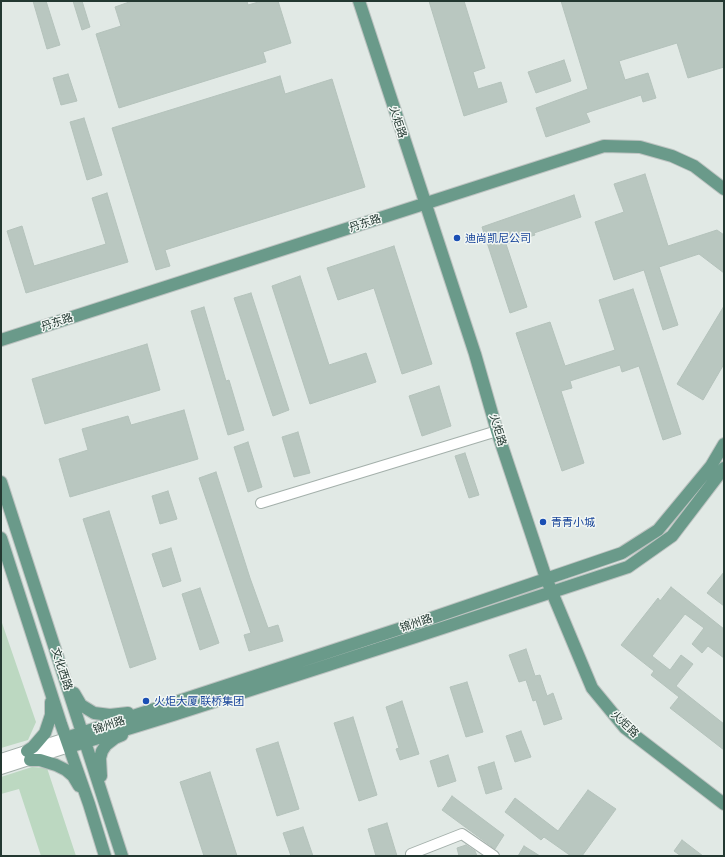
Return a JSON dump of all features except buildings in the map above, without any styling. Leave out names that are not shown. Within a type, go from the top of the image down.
[{"type":"main road","name":"火炬路","points":[[359,1],[475,354],[497,431],[551,593],[592,688],[625,728],[724,804]]},
{"type":"main road","name":"丹东路","points":[[1,340],[604,146],[640,147],[672,156],[694,166],[724,189]]},
{"type":"main road","name":"锦州路","points":[[149,717],[546,578],[622,553],[658,530],[711,466],[724,444]]},
{"type":"main road","name":"锦州路","points":[[67,742],[551,593],[628,567],[672,536],[724,468]]},
{"type":"main road","name":"文化西路","points":[[1,482],[122,856]]},
{"type":"main road","name":"文化西路","points":[[1,538],[105,856]]},
{"type":"main road","points":[[64,674],[81,706],[94,713],[149,717]]},
{"type":"main road","points":[[47,679],[51,705],[49,722],[45,733],[28,755],[66,770],[73,776],[89,804]]},
{"type":"main road","points":[[107,806],[100,770],[102,751],[106,745],[115,738],[149,717]]},
{"type":"street","points":[[261,503],[497,431]]},
{"type":"street","points":[[1,769],[28,755],[67,742]]},
{"type":"street","points":[[1,759],[28,755]]},
{"type":"street","points":[[412,856],[411,854],[462,834],[494,856]]},
{"type":"green space","points":[[1,620],[36,722],[28,740],[1,748]]},
{"type":"green space","points":[[32,767],[47,768],[76,856],[41,856],[19,789],[1,794],[1,777]]},
{"type":"place","name":"迪尚凯尼公司","points":[[457,238]]},
{"type":"place","name":"青青小城","points":[[543,522]]},
{"type":"place","name":"火炬大厦 联桥集团","points":[[146,701]]}]
